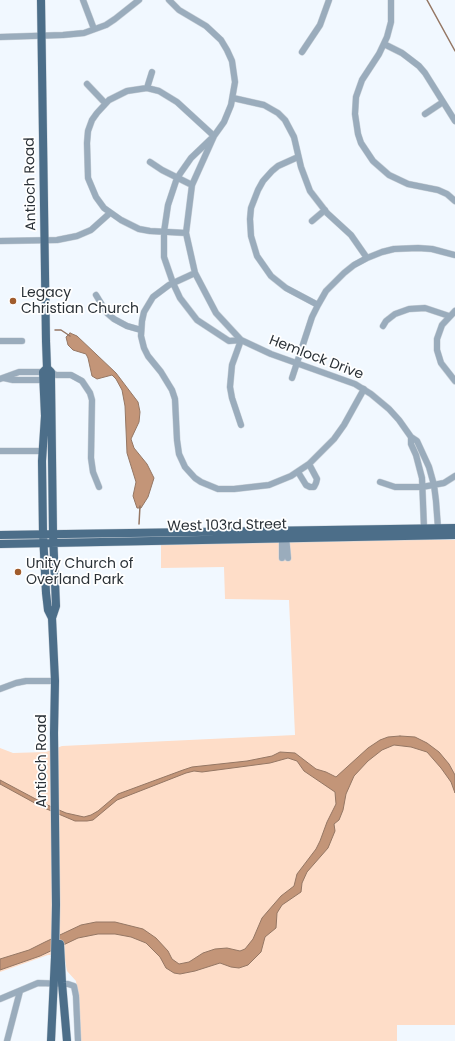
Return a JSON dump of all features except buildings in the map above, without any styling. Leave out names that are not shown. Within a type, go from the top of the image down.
[{"type":"main road","name":"Antioch Road","points":[[40,0],[42,36],[48,375],[56,606],[52,618],[55,681],[54,740],[58,983],[51,1041]]},
{"type":"main road","name":"Antioch Road","points":[[48,375],[44,416],[43,543],[46,600],[48,610],[52,618]]},
{"type":"main road","name":"West 103rd Street","points":[[0,544],[115,542],[424,528],[455,528]]},
{"type":"main road","name":"West 103rd Street","points":[[0,535],[53,533],[455,535]]},
{"type":"main road","name":"Antioch Road","points":[[58,983],[67,1041]]},
{"type":"street","points":[[84,0],[94,29]]},
{"type":"street","points":[[0,37],[75,34],[94,29],[115,20],[139,0]]},
{"type":"street","name":"Hemlock Drive","points":[[169,0],[179,10],[206,26],[224,45],[234,69],[235,82],[233,98],[224,122],[214,136],[191,158],[177,178],[168,206],[164,232],[164,257],[180,298],[197,320],[229,341],[241,340]]},
{"type":"street","points":[[302,52],[320,25],[329,0]]},
{"type":"street","points":[[391,0],[391,22],[389,32],[384,44],[364,77],[356,97],[354,114],[362,143],[374,161],[389,174],[408,184],[444,192],[455,201]]},
{"type":"street","points":[[384,44],[402,53],[425,73],[455,121]]},
{"type":"street","points":[[147,88],[152,72]]},
{"type":"street","points":[[86,84],[104,104]]},
{"type":"street","points":[[186,233],[150,231],[139,228],[121,220],[104,208],[91,188],[87,170],[88,131],[92,120],[104,104],[123,92],[147,88],[159,91],[177,102],[214,136]]},
{"type":"street","points":[[233,98],[264,105],[278,113],[285,120],[291,131],[305,179],[316,200],[351,235],[367,258]]},
{"type":"street","points":[[425,114],[443,102]]},
{"type":"street","name":"Hemlock Drive","points":[[214,136],[192,185],[186,233],[195,273],[216,313],[241,340],[271,354],[345,380],[364,389],[389,408],[411,437],[417,441],[429,467],[434,485],[438,528]]},
{"type":"street","points":[[298,157],[278,166],[263,181],[251,208],[251,236],[257,256],[271,276],[286,288],[318,305]]},
{"type":"street","points":[[150,162],[162,170],[192,185]]},
{"type":"street","points":[[312,221],[325,210]]},
{"type":"street","points":[[0,241],[67,239],[85,233],[100,223],[110,213]]},
{"type":"street","points":[[292,378],[312,317],[318,305],[326,291],[336,280],[354,265],[382,252],[406,248],[432,249],[455,255]]},
{"type":"street","points":[[195,273],[162,289],[151,300],[144,312],[141,330],[141,336],[146,352],[167,380],[175,399],[177,445],[182,462],[195,478],[218,489],[234,490],[269,484],[298,472],[309,464],[334,439],[348,418],[364,389]]},
{"type":"street","points":[[96,295],[107,313],[114,319],[127,326],[141,330]]},
{"type":"street","points":[[384,326],[386,321],[395,314],[409,309],[425,308],[449,316]]},
{"type":"street","points":[[455,311],[442,325],[439,332],[437,350],[441,363],[455,381]]},
{"type":"street","points":[[241,340],[232,365],[230,383],[232,398],[241,424]]},
{"type":"street","points":[[0,341],[22,341]]},
{"type":"street","points":[[2,378],[20,372],[48,375],[71,375],[82,381],[90,393],[92,400],[92,465],[99,487]]},
{"type":"street","name":"Hemlock Drive","points":[[411,437],[411,444],[420,466],[424,528]]},
{"type":"street","points":[[0,451],[43,450]]},
{"type":"street","points":[[298,472],[306,485],[314,487],[317,479],[309,464]]},
{"type":"street","points":[[380,482],[395,487],[422,487],[444,483],[455,476]]},
{"type":"street","points":[[424,528],[431,535],[438,528]]},
{"type":"street","points":[[284,535],[285,558]]},
{"type":"street","points":[[0,688],[26,681],[55,681]]},
{"type":"street","points":[[0,998],[38,983],[58,983],[74,986],[76,996],[78,1041]]},
{"type":"street","points":[[7,1041],[20,990]]},
{"type":"shaded area","points":[[70,333],[77,336],[116,373],[138,402],[140,412],[139,422],[131,439],[134,448],[147,464],[154,478],[148,497],[141,508],[137,508],[133,496],[136,482],[127,453],[125,406],[122,390],[112,375],[97,379],[92,376],[86,354],[73,350],[68,345],[66,337]]},
{"type":"shaded area","points":[[455,540],[455,1025],[397,1025],[397,1041],[80,1041],[79,1006],[76,981],[67,971],[64,955],[48,955],[0,972],[0,748],[13,753],[46,752],[62,746],[295,735],[289,600],[225,599],[224,567],[161,568],[161,543]]},
{"type":"shaded area","points":[[388,737],[415,737],[427,743],[439,752],[449,764],[455,775],[455,793],[451,782],[427,752],[411,747],[394,745],[382,750],[368,761],[354,776],[346,794],[343,810],[339,820],[334,824],[335,831],[328,848],[307,872],[302,883],[301,892],[282,905],[277,913],[276,928],[265,937],[261,952],[248,965],[239,968],[220,963],[195,971],[180,974],[174,973],[166,968],[160,957],[146,943],[131,937],[115,934],[98,934],[78,938],[40,956],[0,970],[0,959],[29,950],[81,925],[96,922],[115,922],[143,929],[156,938],[168,951],[172,959],[179,964],[189,962],[203,953],[215,949],[227,948],[240,951],[245,949],[253,939],[262,918],[281,896],[294,886],[297,874],[316,849],[336,804],[335,792],[304,771],[297,761],[288,758],[270,763],[186,773],[117,800],[93,820],[87,821],[75,821],[42,807],[0,784],[0,780],[45,804],[66,813],[84,817],[98,811],[118,794],[192,767],[247,761],[272,756],[280,752],[295,753],[316,769],[336,777],[368,748],[380,740]]},
{"type":"waterway","points":[[427,0],[455,51]]},
{"type":"waterway","points":[[55,330],[61,330],[70,336]]},
{"type":"waterway","points":[[139,524],[140,506]]},
{"type":"place","name":"Legacy Christian Church","points":[[13,301]]},
{"type":"place","name":"Unity Church of Overland Park","points":[[18,572]]}]
